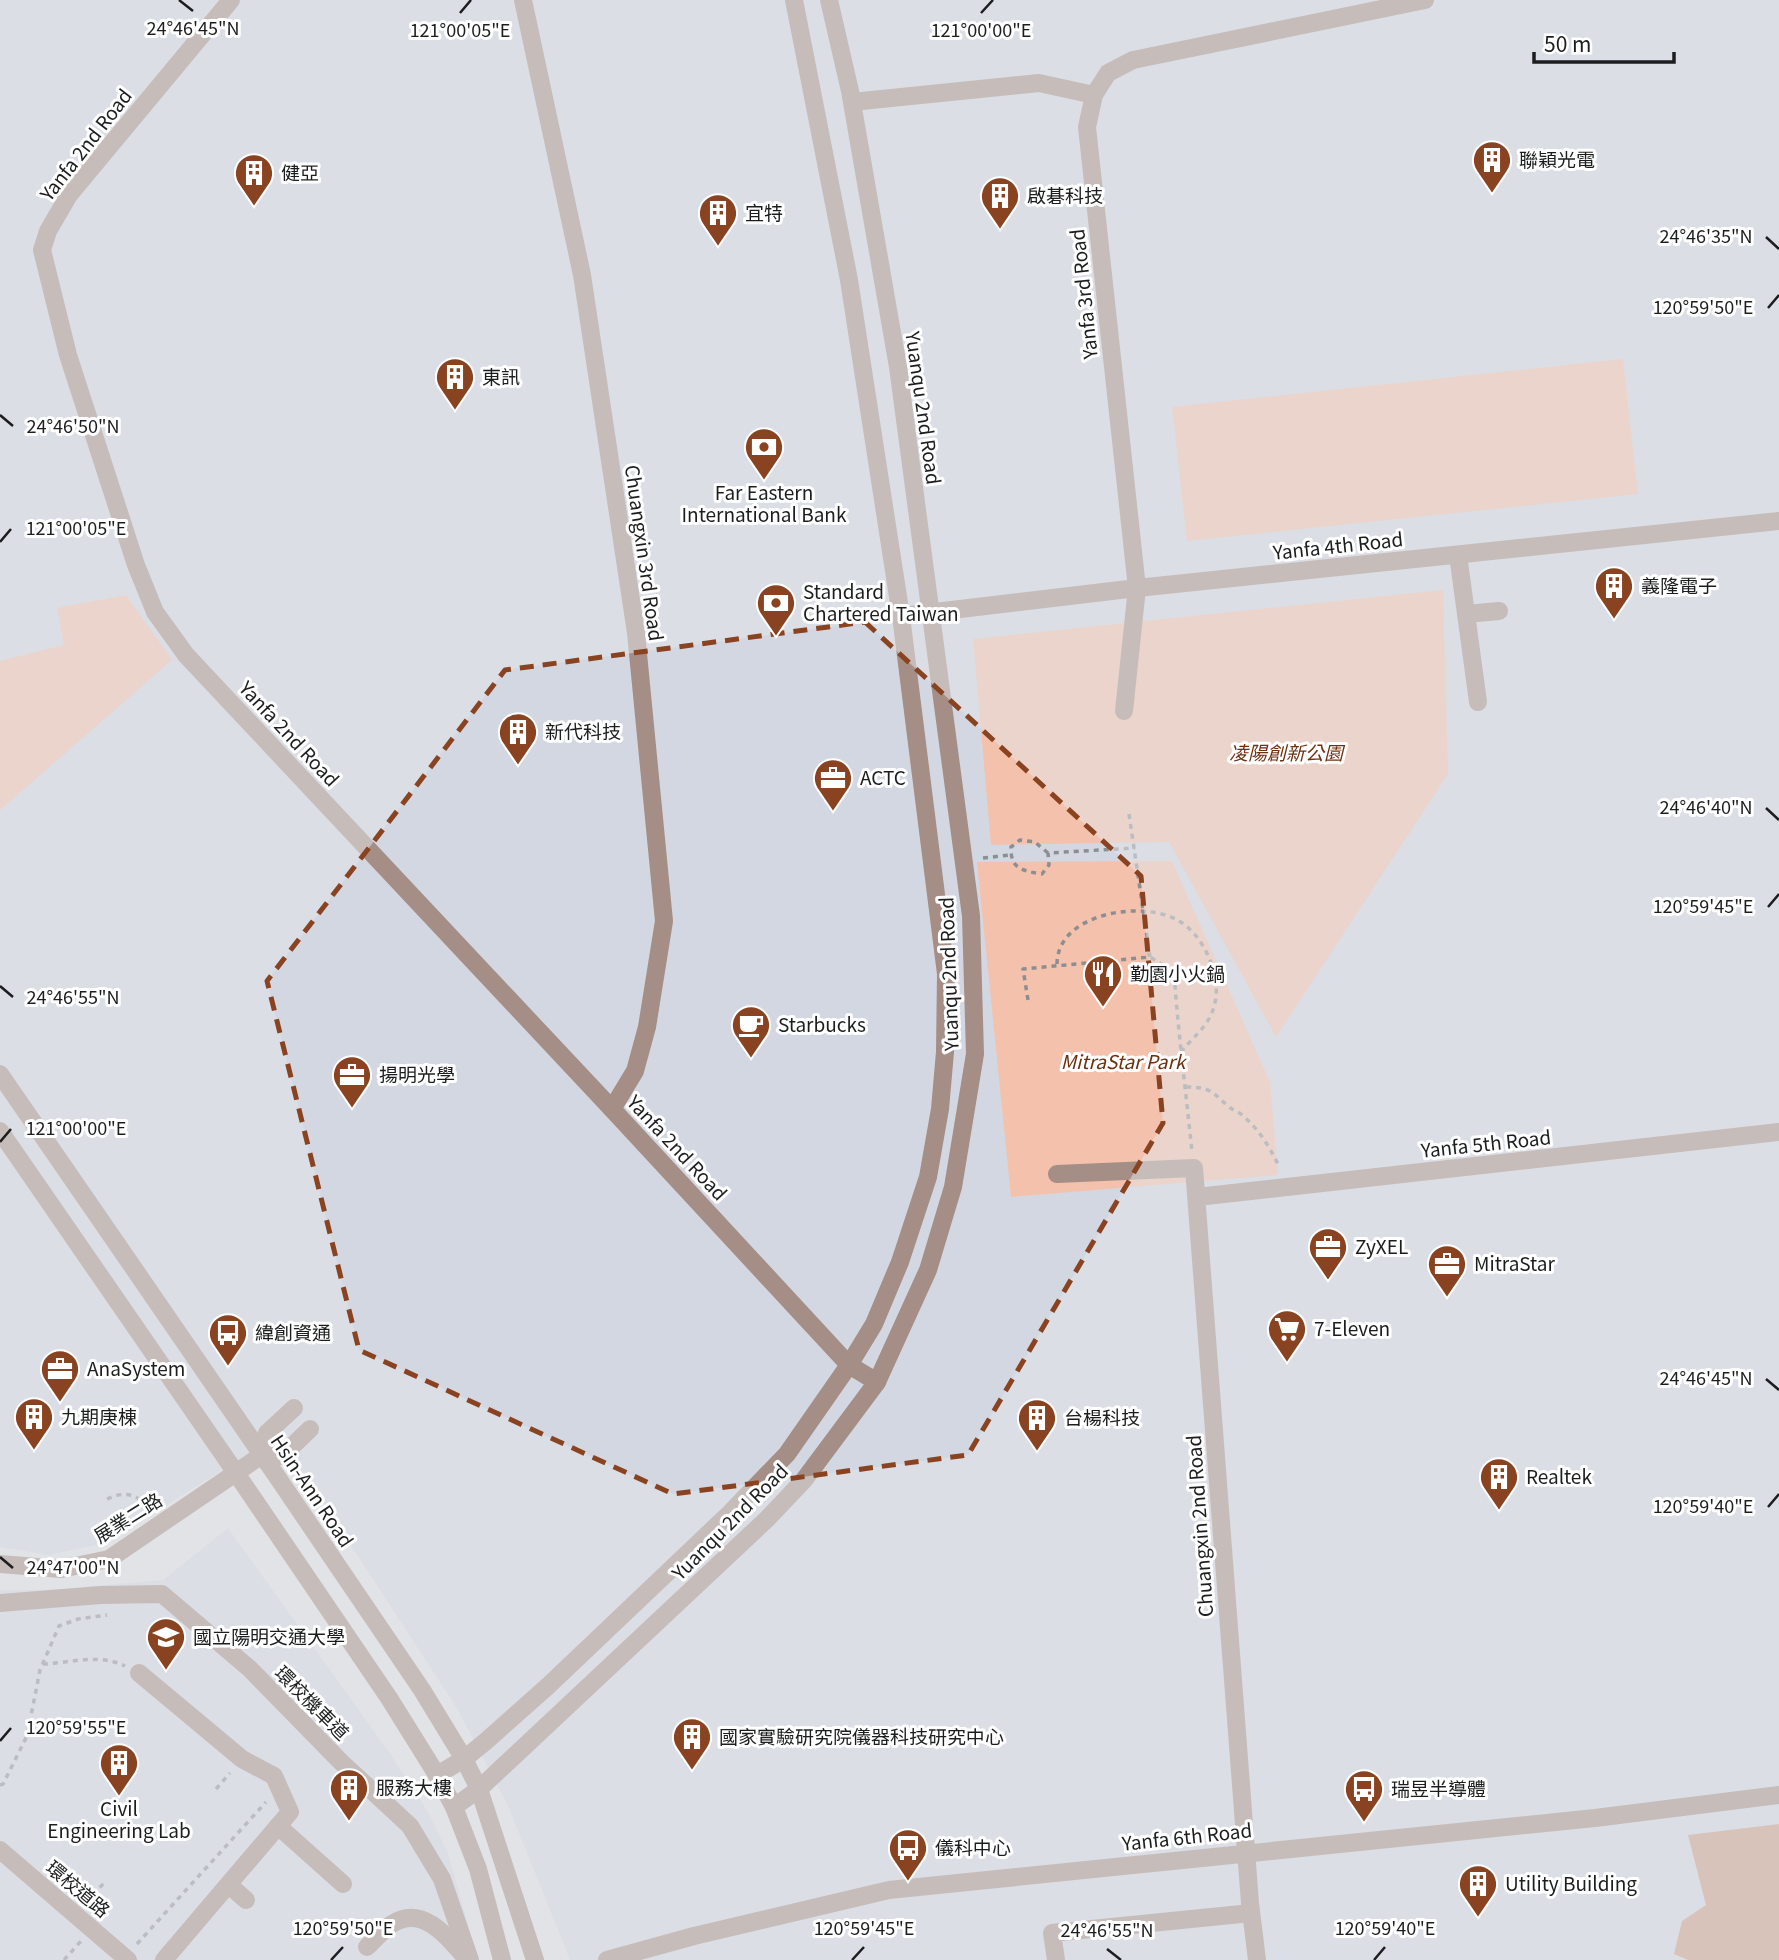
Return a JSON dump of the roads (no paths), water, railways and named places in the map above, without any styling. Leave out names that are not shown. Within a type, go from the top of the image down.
[{"type":"street","name":"Yanfa 2nd Road","points":[[231,0],[69,195],[48,231],[42,250],[68,355],[136,565],[155,612],[186,655],[849,1365],[877,1382]]},
{"type":"street","name":"Chuangxin 3rd Road","points":[[523,0],[582,275],[636,634],[664,921],[647,1027],[635,1072],[612,1109]]},
{"type":"street","name":"Yuanqu 2nd Road","points":[[437,1774],[464,1759],[548,1686],[730,1513],[786,1454],[849,1365],[874,1324],[901,1262],[928,1177],[940,1109],[945,1052],[946,974],[901,616],[849,280],[794,0]]},
{"type":"street","name":"Yuanqu 2nd Road","points":[[454,1807],[479,1789],[767,1519],[804,1480],[877,1382],[928,1270],[953,1187],[975,1054],[971,916],[898,367],[852,102],[830,0]]},
{"type":"street","name":"Yanfa 3rd Road","points":[[1124,712],[1138,588],[1087,127],[1094,95],[1108,73],[1133,60],[1425,0]]},
{"type":"street","points":[[852,102],[1039,83],[1094,95]]},
{"type":"street","name":"Yanfa 4th Road","points":[[901,616],[1138,588],[1779,521]]},
{"type":"street","points":[[1458,555],[1478,702]]},
{"type":"street","points":[[1466,614],[1499,611]]},
{"type":"street","name":"Hsin-Ann Road","points":[[0,1074],[422,1690],[464,1759],[479,1789],[536,1960]]},
{"type":"street","points":[[0,1131],[389,1698],[437,1774],[454,1807],[478,1869],[502,1960]]},
{"type":"street","name":"Yanfa 5th Road","points":[[1197,1197],[1779,1132]]},
{"type":"street","name":"Chuangxin 2nd Road","points":[[1056,1174],[1194,1168],[1246,1852],[1257,1960]]},
{"type":"street","points":[[294,1408],[267,1433],[262,1455],[282,1456],[310,1429]]},
{"type":"street","name":"展業二路","points":[[0,1564],[61,1569],[109,1559],[262,1455]]},
{"type":"street","name":"環校機車道","points":[[0,1603],[101,1595],[162,1594],[250,1669],[341,1762],[410,1826],[442,1879],[469,1960]]},
{"type":"street","points":[[139,1673],[242,1759],[274,1776],[290,1812],[164,1960]]},
{"type":"street","name":"Yanfa 6th Road","points":[[607,1960],[889,1890],[1595,1818],[1779,1796]]},
{"type":"street","points":[[278,1826],[343,1884]]},
{"type":"street","name":"環校道路","points":[[0,1850],[129,1956]]},
{"type":"street","points":[[229,1885],[246,1900]]},
{"type":"street","points":[[1056,1960],[1052,1933],[1251,1913]]},
{"type":"street","points":[[368,1947],[391,1925],[400,1920],[411,1919],[430,1922],[443,1931],[469,1960]]},
{"type":"place","name":"聯穎光電","points":[[1492,194]]},
{"type":"place","name":"健亞","points":[[254,207]]},
{"type":"place","name":"啟碁科技","points":[[1000,230]]},
{"type":"place","name":"宜特","points":[[718,247]]},
{"type":"place","name":"東訊","points":[[455,411]]},
{"type":"place","name":"Far Eastern International Bank","points":[[764,481]]},
{"type":"place","name":"義隆電子","points":[[1614,620]]},
{"type":"place","name":"Standard Chartered Taiwan","points":[[776,637]]},
{"type":"place","name":"新代科技","points":[[518,766]]},
{"type":"place","name":"ACTC","points":[[833,812]]},
{"type":"place","name":"勤園小火鍋","points":[[1103,1008]]},
{"type":"place","name":"Starbucks","points":[[751,1059]]},
{"type":"place","name":"揚明光學","points":[[352,1109]]},
{"type":"place","name":"ZyXEL","points":[[1328,1281]]},
{"type":"place","name":"MitraStar","points":[[1447,1298]]},
{"type":"place","name":"7-Eleven","points":[[1287,1363]]},
{"type":"place","name":"緯創資通","points":[[228,1367]]},
{"type":"place","name":"AnaSystem","points":[[60,1403]]},
{"type":"place","name":"九期庚棟","points":[[34,1451]]},
{"type":"place","name":"台楊科技","points":[[1037,1452]]},
{"type":"place","name":"Realtek","points":[[1499,1511]]},
{"type":"place","name":"國立陽明交通大學","points":[[166,1671]]},
{"type":"place","name":"國家實驗研究院儀器科技研究中心","points":[[692,1771]]},
{"type":"place","name":"Civil Engineering Lab","points":[[119,1797]]},
{"type":"place","name":"服務大樓","points":[[349,1822]]},
{"type":"place","name":"瑞昱半導體","points":[[1364,1823]]},
{"type":"place","name":"儀科中心","points":[[908,1882]]},
{"type":"place","name":"Utility Building","points":[[1478,1918]]},
{"type":"park label","name":"凌陽創新公園","points":[[1286,753]]},
{"type":"park label","name":"MitraStar Park","points":[[1123,1062]]}]
